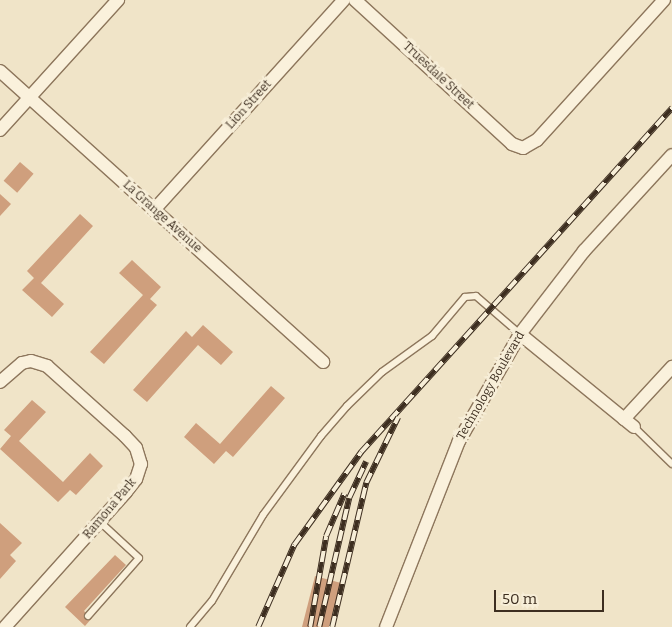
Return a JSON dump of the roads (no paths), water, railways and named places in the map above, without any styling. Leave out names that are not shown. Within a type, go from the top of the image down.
[{"type":"street","points":[[0,130],[118,0]]},
{"type":"street","name":"Lion Street","points":[[154,210],[344,0]]},
{"type":"street","name":"Truesdale Street","points":[[355,0],[512,144],[523,148],[536,140],[664,0]]},
{"type":"street","name":"La Grange Avenue","points":[[0,71],[323,362]]},
{"type":"street","name":"Technology Boulevard","points":[[386,627],[459,440],[520,334],[584,251],[672,155]]},
{"type":"street","points":[[520,334],[629,423],[672,367]]},
{"type":"street","name":"Ramona Park","points":[[0,382],[22,363],[31,361],[47,366],[136,448],[140,456],[140,472],[100,522],[5,627]]},
{"type":"lane","points":[[190,627],[212,601],[263,515],[321,436],[347,406],[382,372],[432,336],[465,297],[476,296],[520,334]]},
{"type":"lane","points":[[629,423],[672,464]]},
{"type":"lane","points":[[88,616],[139,558],[100,522]]},
{"type":"railway","points":[[258,627],[294,545],[361,452],[672,108]]},
{"type":"railway","points":[[332,627],[366,483],[398,417]]},
{"type":"railway","points":[[319,627],[349,498],[366,462]]},
{"type":"railway","points":[[310,627],[326,536],[344,494]]}]
